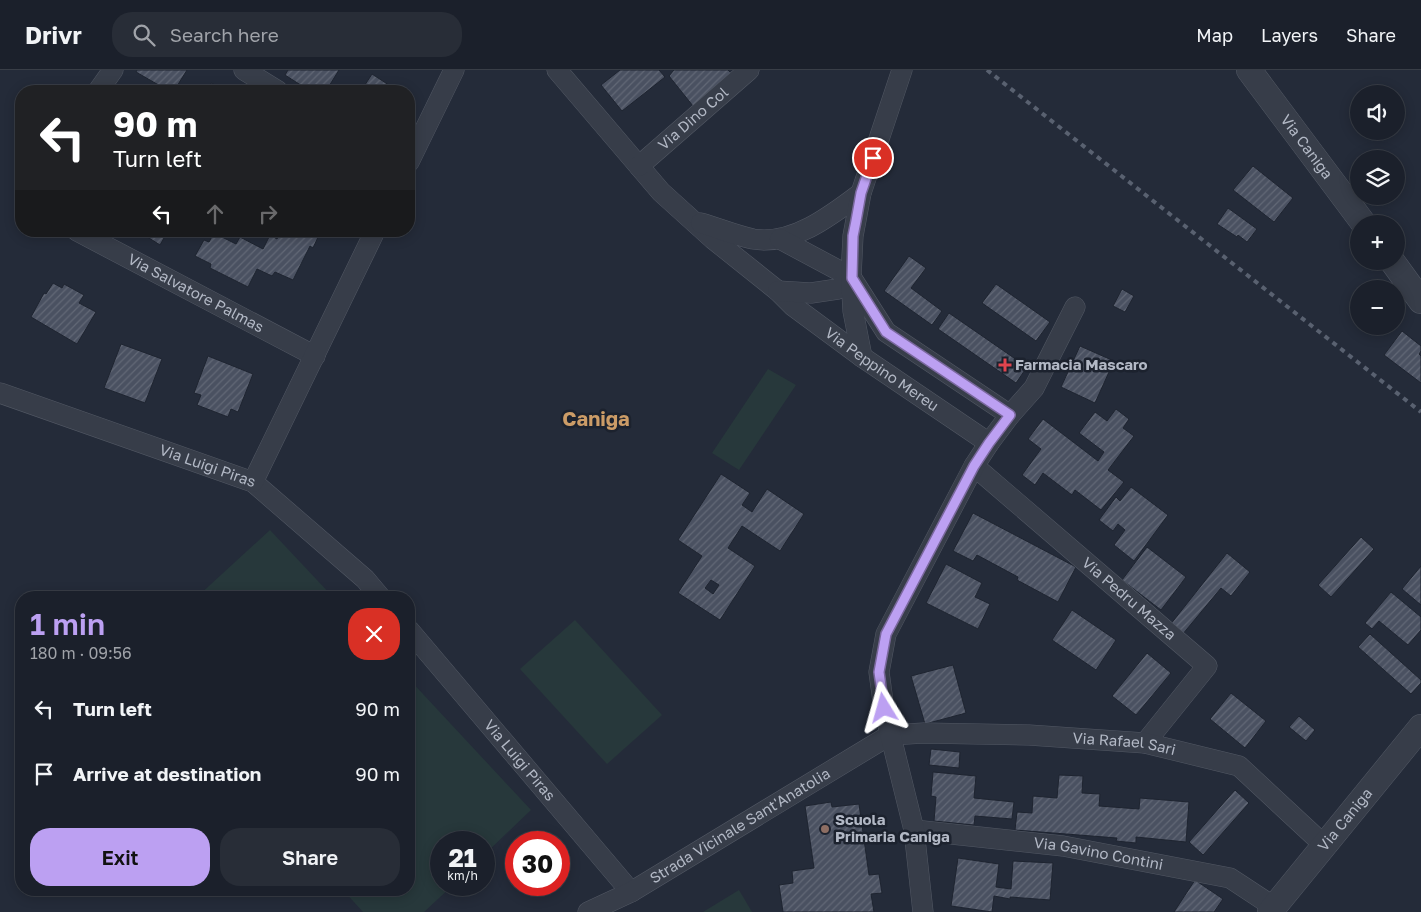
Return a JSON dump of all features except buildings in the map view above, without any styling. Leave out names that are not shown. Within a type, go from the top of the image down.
[{"type":"street","points":[[102,85],[113,70]]},
{"type":"street","points":[[244,70],[268,85]]},
{"type":"street","points":[[415,150],[454,70]]},
{"type":"street","name":"Via Peppino Mereu","points":[[557,70],[661,192],[692,220],[778,291],[793,306],[862,357],[989,443]]},
{"type":"street","name":"Via Dino Col","points":[[639,166],[749,70]]},
{"type":"street","points":[[862,357],[853,311],[853,236],[861,193],[902,70]]},
{"type":"street","name":"Via Caniga","points":[[1249,70],[1357,215]]},
{"type":"street","name":"Via Peppino Mereu","points":[[692,220],[755,239],[780,239],[818,224],[861,193]]},
{"type":"street","name":"Via Salvatore Palmas","points":[[88,237],[315,356]]},
{"type":"street","points":[[253,482],[372,237]]},
{"type":"street","name":"Via Peppino Mereu","points":[[780,239],[852,278]]},
{"type":"street","points":[[1399,270],[1421,301]]},
{"type":"street","points":[[778,291],[812,293],[838,289],[852,278]]},
{"type":"street","points":[[852,278],[886,332],[1010,415]]},
{"type":"street","points":[[923,912],[914,830],[884,708],[879,672],[886,634],[974,466],[1010,415],[1034,388],[1076,307]]},
{"type":"street","name":"Via Luigi Piras","points":[[0,393],[253,482],[365,579],[375,591]]},
{"type":"street","name":"Via Pedru Mazza","points":[[974,466],[1207,666],[1145,744]]},
{"type":"street","name":"Via Luigi Piras","points":[[415,637],[632,892]]},
{"type":"street","name":"Via Caniga","points":[[1272,910],[1421,727]]},
{"type":"street","name":"Via Rafael Sari","points":[[890,734],[1029,735],[1145,744],[1239,766],[1324,845]]},
{"type":"street","name":"Strada Vicinale Sant'Anatolia","points":[[588,912],[632,892],[890,734]]},
{"type":"street","name":"Via Gavino Contini","points":[[914,830],[1063,846],[1230,878],[1272,910]]},
{"type":"shaded area","points":[[768,369],[796,385],[739,470],[712,453]]},
{"type":"shaded area","points":[[270,530],[327,591],[204,591]]},
{"type":"shaded area","points":[[575,620],[662,715],[607,764],[520,669]]},
{"type":"shaded area","points":[[415,685],[531,810],[509,831],[505,831],[505,835],[495,844],[495,831],[430,831],[430,896],[441,896],[424,912],[363,912],[348,896],[415,896]]},
{"type":"shaded area","points":[[739,890],[752,912],[703,912]]},
{"type":"railway","points":[[987,70],[1421,412]]},
{"type":"place","name":"Farmacia Mascaro","points":[[1005,365]]},
{"type":"place","name":"Scuola Primaria Caniga","points":[[825,829]]},
{"type":"district","name":"Caniga","points":[[596,419]]},
{"type":"route","points":[[873,158],[861,193],[853,236],[852,278],[886,332],[1010,415],[974,466],[886,634],[879,672],[884,708]]}]
